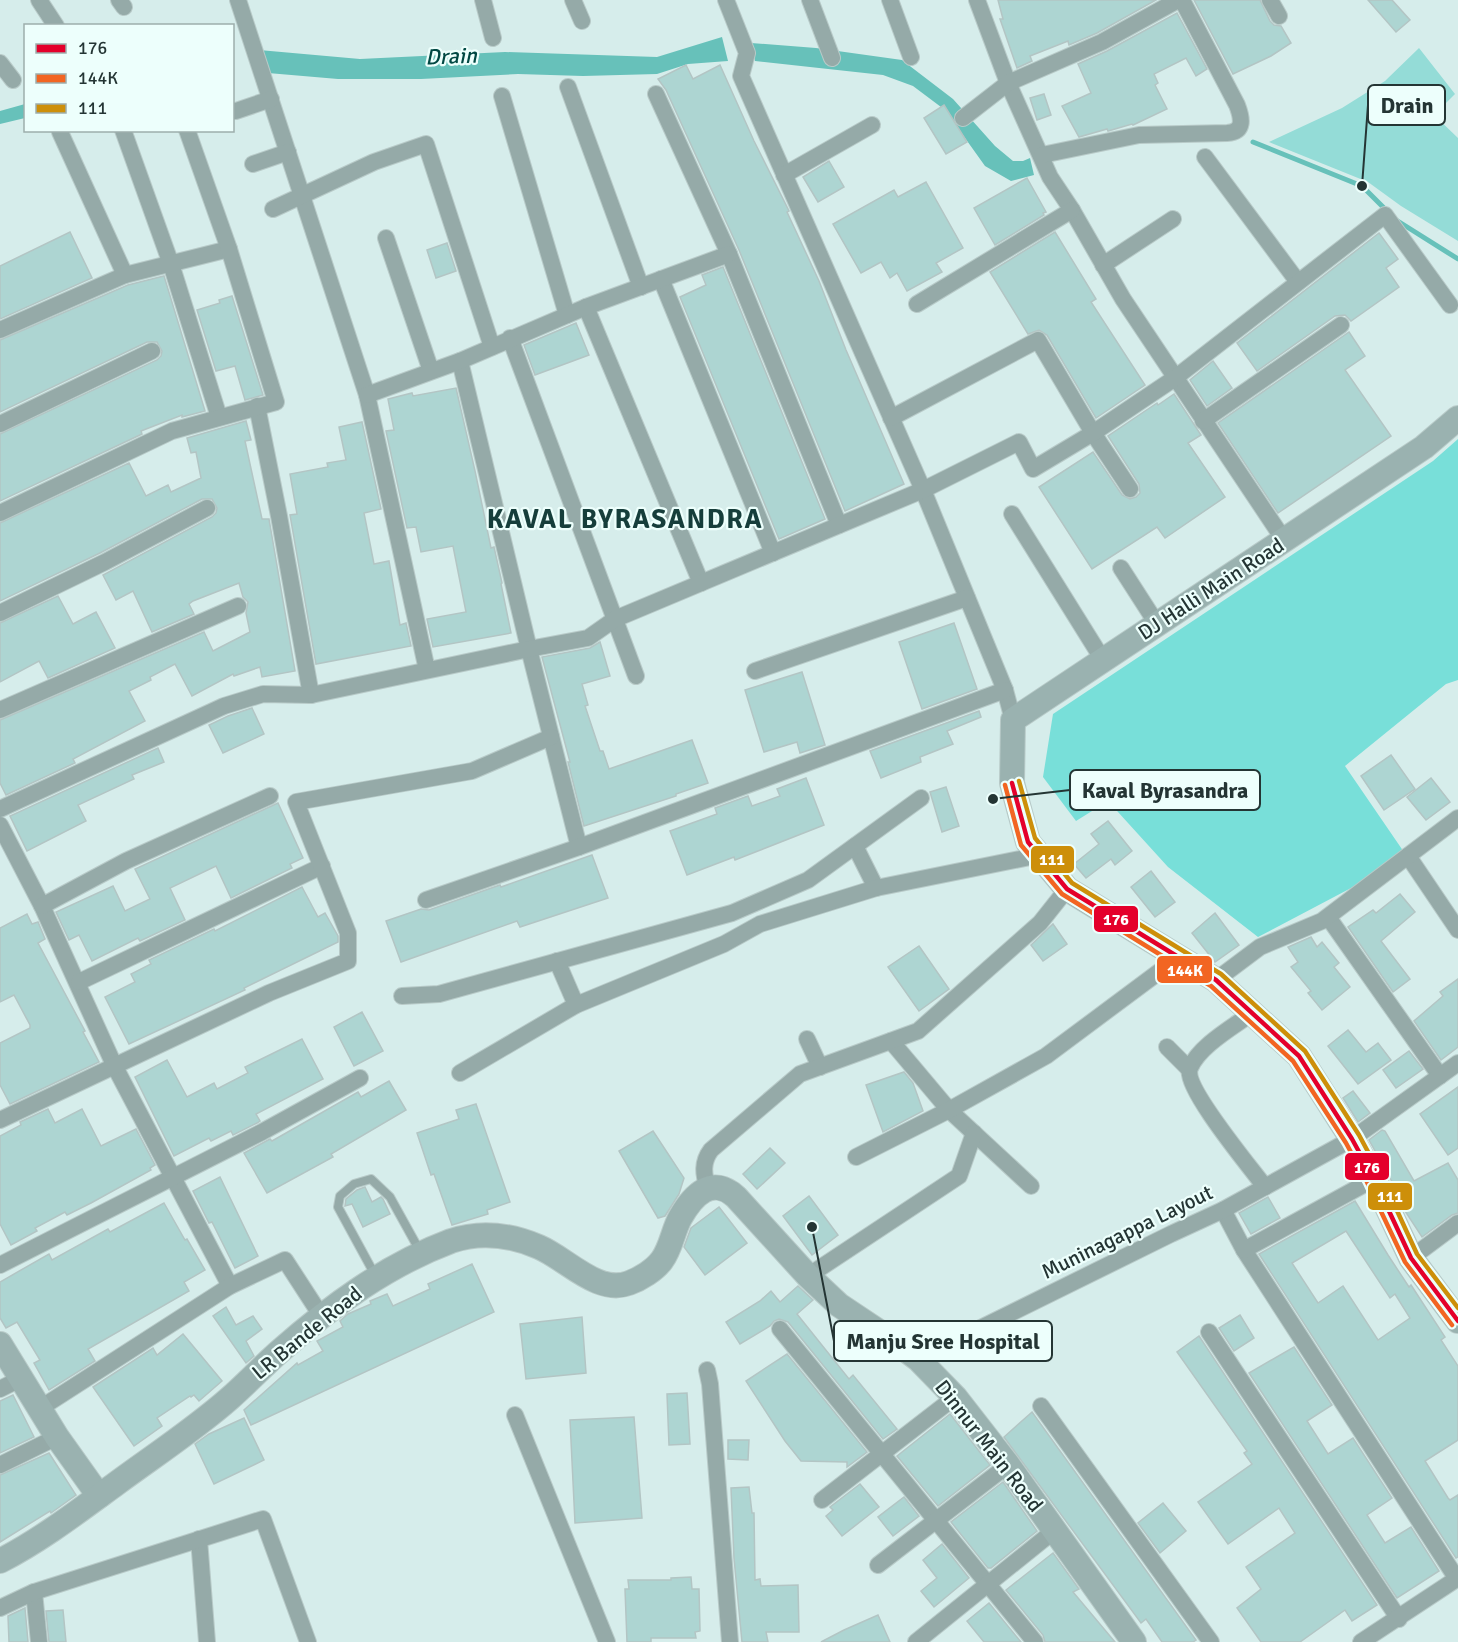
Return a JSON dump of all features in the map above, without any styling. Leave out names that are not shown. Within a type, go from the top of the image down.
[{"type":"street","points":[[39,0],[55,24]]},
{"type":"street","points":[[238,0],[367,396],[427,670]]},
{"type":"street","points":[[483,0],[493,38]]},
{"type":"street","points":[[573,0],[582,21]]},
{"type":"street","points":[[726,0],[747,53],[741,76],[923,490],[1005,690],[1013,720],[1012,783],[1028,842],[1067,889],[1216,980],[1299,1056],[1352,1139],[1374,1179],[1411,1258],[1458,1321]]},
{"type":"street","points":[[810,0],[832,58]]},
{"type":"street","points":[[890,0],[911,57]]},
{"type":"street","points":[[977,0],[1008,83],[1050,177],[1072,210],[1123,299],[1284,540]]},
{"type":"street","points":[[963,118],[1008,83],[1102,42],[1180,0],[1237,105],[1241,116],[1237,132],[1139,135],[1043,157]]},
{"type":"street","points":[[1269,0],[1279,16]]},
{"type":"street","points":[[0,63],[13,80]]},
{"type":"street","points":[[568,87],[641,286]]},
{"type":"street","points":[[656,94],[729,254],[839,525]]},
{"type":"street","points":[[502,96],[567,315]]},
{"type":"street","points":[[236,111],[271,99]]},
{"type":"street","points":[[784,175],[872,125]]},
{"type":"street","points":[[60,132],[125,275]]},
{"type":"street","points":[[124,132],[171,264],[219,417]]},
{"type":"street","points":[[0,513],[172,431],[276,402],[229,249],[188,132]]},
{"type":"street","points":[[273,209],[374,162],[426,144],[492,347]]},
{"type":"street","points":[[253,164],[288,152]]},
{"type":"street","points":[[1205,157],[1298,282]]},
{"type":"street","points":[[917,304],[1072,210]]},
{"type":"street","points":[[0,809],[224,706],[263,694],[311,695],[588,638],[615,619],[923,490],[1019,442],[1034,469],[1175,378],[1385,215],[1450,305]]},
{"type":"street","points":[[1103,265],[1173,219]]},
{"type":"street","points":[[386,238],[430,371]]},
{"type":"street","points":[[0,330],[125,275],[229,249]]},
{"type":"street","points":[[367,396],[460,361],[586,307],[729,254]]},
{"type":"street","points":[[661,279],[773,553]]},
{"type":"street","points":[[586,307],[701,583]]},
{"type":"street","points":[[1203,421],[1341,325]]},
{"type":"street","points":[[510,338],[636,676]]},
{"type":"street","points":[[891,418],[1038,340],[1093,433],[1130,489]]},
{"type":"street","points":[[0,424],[152,351]]},
{"type":"street","points":[[460,361],[579,848]]},
{"type":"street","points":[[257,406],[311,695]]},
{"type":"street","name":"DJ Halli Main Road","points":[[1013,720],[1424,447],[1458,418]]},
{"type":"street","points":[[0,613],[105,562],[207,508]]},
{"type":"street","points":[[1012,514],[1104,660]]},
{"type":"street","points":[[1121,568],[1157,624]]},
{"type":"street","points":[[755,671],[967,598]]},
{"type":"street","points":[[0,710],[238,606]]},
{"type":"street","points":[[426,900],[579,848],[1005,690]]},
{"type":"street","points":[[1,1117],[115,1067],[269,993],[348,962],[348,933],[296,802],[472,771],[551,737]]},
{"type":"street","points":[[42,906],[126,861],[270,796]]},
{"type":"street","points":[[402,996],[439,994],[732,913],[808,880],[921,798]]},
{"type":"street","points":[[1216,980],[1260,947],[1328,917],[1458,818]]},
{"type":"street","points":[[0,825],[79,982],[115,1067],[230,1286]]},
{"type":"street","points":[[855,846],[876,888]]},
{"type":"street","points":[[460,1073],[576,1005],[724,944],[760,924],[876,888],[1040,855]]},
{"type":"street","points":[[1408,856],[1458,930]]},
{"type":"street","points":[[79,982],[322,866]]},
{"type":"street","points":[[708,1188],[704,1168],[706,1157],[711,1150],[800,1074],[918,1031],[1040,923],[1067,889]]},
{"type":"street","points":[[1328,917],[1440,1076]]},
{"type":"street","points":[[856,1157],[949,1110],[1046,1056],[1179,957]]},
{"type":"street","points":[[557,961],[576,1005]]},
{"type":"street","points":[[1252,1013],[1198,1054],[1189,1069],[1189,1078],[1201,1101],[1265,1187]]},
{"type":"street","points":[[807,1039],[820,1067]]},
{"type":"street","points":[[891,1041],[949,1110],[1031,1186]]},
{"type":"street","points":[[1167,1047],[1189,1069]]},
{"type":"street","name":"Muninagappa Layout","points":[[918,1359],[1223,1210],[1265,1187],[1352,1139],[1458,1063]]},
{"type":"street","points":[[0,1265],[262,1132],[360,1077]]},
{"type":"street","points":[[808,1276],[959,1176],[974,1133]]},
{"type":"street","points":[[1244,1250],[1374,1179]]},
{"type":"street","name":"Dinnur Main Road","points":[[708,1188],[717,1186],[729,1191],[808,1276],[839,1305],[918,1359],[955,1397],[1008,1465],[1134,1642]]},
{"type":"street","name":"LR Bande Road","points":[[0,1561],[25,1547],[199,1424],[349,1296],[422,1254],[472,1234],[490,1235],[516,1239],[540,1247],[603,1284],[625,1285],[643,1276],[662,1260],[679,1219],[694,1198],[708,1188]]},
{"type":"street","points":[[1223,1210],[1244,1250],[1457,1579],[1361,1642]]},
{"type":"street","points":[[1411,1258],[1458,1223]]},
{"type":"street","points":[[39,1409],[230,1286],[285,1260],[322,1317]]},
{"type":"street","points":[[780,1329],[1035,1642]]},
{"type":"street","points":[[1209,1332],[1399,1619]]},
{"type":"street","points":[[0,1344],[57,1437],[99,1496]]},
{"type":"street","points":[[707,1370],[710,1384],[730,1642]]},
{"type":"street","points":[[0,1389],[22,1378]]},
{"type":"street","points":[[822,1500],[955,1397]]},
{"type":"street","points":[[1041,1406],[1211,1642]]},
{"type":"street","points":[[514,1416],[607,1642]]},
{"type":"street","points":[[0,1466],[57,1437]]},
{"type":"street","points":[[878,1565],[1008,1465]]},
{"type":"street","points":[[0,1608],[34,1592],[263,1519],[308,1642]]},
{"type":"street","points":[[927,1639],[988,1584],[1055,1530]]},
{"type":"street","points":[[199,1539],[207,1642]]},
{"type":"street","points":[[34,1592],[39,1642]]},
{"type":"lane","points":[[377,1278],[338,1207],[340,1196],[354,1184],[371,1179],[390,1197],[422,1254]]},
{"type":"shaded area","points":[[1419,48],[1455,94],[1434,115],[1458,138],[1458,241],[1401,206],[1368,182],[1269,142],[1342,108],[1385,81]]},
{"type":"shaded area","points":[[1458,439],[1458,680],[1446,684],[1345,766],[1408,858],[1258,937],[1168,867],[1108,801],[1076,821],[1043,777],[1053,714],[1433,461]]},
{"type":"water","points":[[722,37],[728,61],[688,64],[657,74],[583,76],[518,74],[421,79],[338,79],[268,73],[259,50],[360,59],[505,52],[657,57]]},
{"type":"water","points":[[751,43],[816,48],[902,60],[953,99],[995,146],[1013,161],[1030,158],[1034,175],[1011,181],[985,166],[945,110],[913,86],[883,75],[755,61]]},
{"type":"water","points":[[24,104],[24,118],[0,124],[0,111]]},
{"type":"building","points":[[998,0],[1156,0],[1097,33],[1069,45],[1068,41],[1030,56],[1032,61],[1017,68],[1000,19],[1003,19]]},
{"type":"building","points":[[1194,0],[1260,0],[1270,21],[1274,25],[1281,26],[1291,43],[1271,56],[1233,74]]},
{"type":"building","points":[[1368,0],[1392,0],[1410,20],[1396,32]]},
{"type":"building","points":[[1177,13],[1207,69],[1196,76],[1186,58],[1154,74],[1158,83],[1155,85],[1167,109],[1133,125],[1079,137],[1062,106],[1091,93],[1078,64]]},
{"type":"building","points":[[686,65],[693,79],[720,65],[789,211],[787,212],[819,281],[904,484],[845,511],[739,250],[666,90],[658,79]]},
{"type":"building","points":[[1044,94],[1051,115],[1037,120],[1030,98]]},
{"type":"building","points":[[944,105],[967,142],[946,154],[924,118]]},
{"type":"building","points":[[829,161],[844,187],[818,202],[803,177]]},
{"type":"building","points":[[1027,178],[1046,212],[995,245],[974,208]]},
{"type":"building","points":[[926,182],[963,248],[936,263],[942,272],[907,291],[897,273],[890,278],[881,262],[861,273],[833,224],[894,190],[898,197]]},
{"type":"building","points":[[70,232],[92,278],[0,319],[0,266]]},
{"type":"building","points":[[1055,232],[1096,299],[1091,302],[1145,385],[1096,418],[1047,335],[1039,330],[1028,334],[990,272]]},
{"type":"building","points":[[1379,233],[1398,259],[1386,268],[1399,287],[1351,321],[1345,315],[1335,316],[1257,371],[1237,343]]},
{"type":"building","points":[[447,243],[456,271],[436,278],[427,250]]},
{"type":"building","points":[[723,267],[825,519],[779,539],[680,297],[706,285],[702,275]]},
{"type":"building","points":[[164,276],[205,411],[182,417],[182,415],[141,431],[142,434],[0,501],[0,434],[157,360],[162,351],[157,342],[147,342],[0,412],[0,340],[128,285]]},
{"type":"building","points":[[232,296],[263,395],[245,400],[235,366],[216,371],[197,310],[220,303],[219,300]]},
{"type":"building","points":[[576,323],[589,355],[535,375],[524,345]]},
{"type":"building","points":[[1349,332],[1365,356],[1345,370],[1391,436],[1278,513],[1218,423]]},
{"type":"building","points":[[1213,361],[1232,388],[1207,406],[1190,380]]},
{"type":"building","points":[[456,388],[491,548],[494,547],[511,633],[433,647],[427,619],[466,612],[453,546],[421,552],[416,527],[407,528],[386,431],[394,430],[388,399],[412,393],[413,396]]},
{"type":"building","points":[[1174,394],[1201,435],[1188,443],[1225,497],[1165,538],[1157,527],[1092,569],[1039,487],[1093,452],[1122,495],[1130,499],[1136,497],[1140,493],[1139,484],[1108,436]]},
{"type":"building","points":[[246,421],[251,440],[245,441],[262,519],[269,519],[295,671],[262,677],[260,667],[234,676],[233,674],[192,696],[175,664],[129,691],[145,721],[73,759],[75,763],[6,795],[0,783],[0,720],[204,632],[213,651],[250,632],[246,613],[248,602],[243,597],[239,583],[193,601],[189,604],[194,614],[152,632],[133,591],[116,600],[103,575],[212,517],[217,508],[212,499],[202,499],[100,553],[0,601],[0,523],[129,463],[146,496],[168,485],[171,492],[201,478],[196,452],[191,453],[187,438]]},
{"type":"building","points":[[362,422],[381,509],[364,513],[374,564],[389,561],[400,625],[406,623],[411,646],[316,664],[290,515],[297,514],[290,474],[328,467],[327,463],[346,460],[339,427]]},
{"type":"building","points":[[58,596],[73,624],[96,612],[115,648],[48,678],[39,661],[0,682],[0,623]]},
{"type":"building","points":[[954,623],[977,689],[922,709],[899,642]]},
{"type":"building","points":[[600,642],[610,676],[582,684],[588,705],[585,706],[600,751],[603,751],[609,769],[692,740],[708,783],[584,826],[568,762],[570,762],[542,657],[590,648]]},
{"type":"building","points":[[802,672],[825,745],[800,753],[797,742],[764,752],[745,690]]},
{"type":"building","points":[[252,708],[264,734],[223,753],[209,725]]},
{"type":"building","points":[[979,711],[981,717],[947,731],[953,744],[920,757],[921,762],[881,778],[870,751]]},
{"type":"building","points":[[158,748],[164,762],[132,775],[134,779],[78,805],[86,821],[27,851],[10,816]]},
{"type":"building","points":[[1391,755],[1415,789],[1384,810],[1361,776]]},
{"type":"building","points":[[806,778],[824,825],[735,860],[734,857],[687,875],[670,831],[717,814],[715,808],[748,796],[752,806],[780,796],[777,789]]},
{"type":"building","points":[[1431,778],[1450,802],[1426,820],[1407,797]]},
{"type":"building","points":[[946,787],[959,826],[942,832],[930,792]]},
{"type":"building","points":[[278,803],[303,858],[290,864],[292,868],[231,898],[216,866],[170,888],[185,920],[140,941],[138,938],[92,961],[79,935],[69,940],[56,912],[113,886],[125,911],[150,899],[135,869]]},
{"type":"building","points":[[1108,821],[1132,851],[1115,865],[1111,859],[1086,878],[1074,864],[1099,844],[1091,834]]},
{"type":"building","points":[[592,855],[608,898],[520,927],[517,921],[401,962],[386,921],[421,909],[429,910],[500,885],[501,887]]},
{"type":"building","points":[[1151,871],[1175,902],[1155,917],[1131,887]]},
{"type":"building","points":[[302,887],[318,917],[325,913],[338,936],[338,942],[244,988],[245,990],[129,1044],[105,997],[135,982],[131,974],[151,964],[149,960],[214,929],[215,931]]},
{"type":"building","points":[[1400,894],[1415,912],[1381,941],[1410,979],[1393,992],[1348,927],[1373,910],[1376,913]]},
{"type":"building","points":[[1215,913],[1239,945],[1215,962],[1192,933]]},
{"type":"building","points":[[27,914],[32,924],[38,922],[45,939],[38,943],[99,1062],[10,1104],[0,1085],[0,1043],[30,1028],[30,1025],[14,995],[0,1002],[0,928]]},
{"type":"building","points":[[1053,924],[1067,944],[1043,961],[1031,945]]},
{"type":"building","points":[[1311,937],[1317,947],[1322,942],[1339,963],[1334,967],[1350,987],[1322,1010],[1308,993],[1311,991],[1291,967],[1298,962],[1288,947]]},
{"type":"building","points":[[919,946],[949,989],[919,1011],[888,967]]},
{"type":"building","points":[[1458,979],[1458,1047],[1441,1060],[1414,1021],[1443,996],[1440,992]]},
{"type":"building","points":[[362,1012],[383,1051],[354,1066],[334,1027]]},
{"type":"building","points":[[1348,1030],[1366,1052],[1378,1043],[1391,1060],[1358,1084],[1328,1046]]},
{"type":"building","points":[[302,1039],[323,1079],[256,1114],[260,1121],[257,1123],[233,1135],[231,1131],[211,1141],[209,1138],[174,1156],[135,1077],[167,1060],[187,1097],[214,1083],[217,1089],[248,1073],[245,1067]]},
{"type":"building","points":[[1409,1051],[1423,1069],[1396,1088],[1383,1070]]},
{"type":"building","points":[[904,1072],[913,1083],[923,1111],[883,1132],[866,1085]]},
{"type":"building","points":[[389,1081],[406,1110],[331,1154],[333,1157],[267,1193],[244,1153],[270,1139],[272,1141],[358,1092],[361,1097]]},
{"type":"building","points":[[1458,1087],[1458,1148],[1448,1155],[1420,1114]]},
{"type":"building","points":[[1353,1091],[1370,1113],[1358,1122],[1343,1098]]},
{"type":"building","points":[[476,1104],[510,1202],[487,1210],[488,1214],[452,1225],[434,1174],[431,1175],[417,1133],[459,1119],[456,1110]]},
{"type":"building","points":[[48,1109],[55,1123],[82,1109],[101,1146],[136,1129],[155,1165],[150,1168],[151,1170],[91,1203],[67,1215],[65,1212],[35,1228],[37,1231],[11,1245],[0,1224],[0,1136],[21,1125],[20,1122]]},
{"type":"building","points":[[1382,1130],[1385,1131],[1414,1181],[1448,1163],[1458,1180],[1458,1213],[1422,1237],[1403,1208],[1399,1199],[1401,1198],[1369,1140]]},
{"type":"building","points":[[653,1131],[684,1178],[679,1194],[665,1216],[658,1218],[619,1151]]},
{"type":"building","points":[[770,1148],[785,1163],[757,1189],[743,1174]]},
{"type":"building","points":[[220,1177],[258,1256],[235,1268],[212,1222],[209,1223],[193,1191]]},
{"type":"building","points":[[365,1187],[372,1202],[381,1197],[383,1199],[390,1214],[363,1227],[352,1204],[345,1206],[346,1199]]},
{"type":"building","points":[[809,1196],[838,1235],[812,1255],[783,1216]]},
{"type":"building","points":[[1268,1197],[1280,1218],[1251,1234],[1239,1213]]},
{"type":"building","points":[[1355,1201],[1409,1287],[1411,1285],[1445,1337],[1441,1340],[1458,1366],[1458,1440],[1425,1461],[1448,1498],[1450,1500],[1458,1495],[1458,1557],[1456,1558],[1259,1254]],"holes":[[[1346,1231],[1390,1298],[1395,1294],[1410,1318],[1378,1340],[1343,1286],[1318,1303],[1292,1263]]]},
{"type":"building","points":[[164,1203],[205,1270],[184,1282],[189,1291],[88,1349],[95,1361],[49,1390],[34,1363],[40,1360],[17,1322],[6,1328],[0,1318],[0,1282],[49,1254],[52,1260],[108,1229],[110,1232]]},
{"type":"building","points":[[719,1207],[747,1243],[705,1275],[684,1247],[691,1228]]},
{"type":"building","points":[[472,1264],[494,1312],[251,1425],[244,1410],[297,1363],[298,1365],[323,1351],[317,1341],[343,1327],[340,1321],[348,1314],[387,1294],[393,1306],[430,1289],[428,1284]]},
{"type":"building","points":[[798,1286],[813,1300],[797,1314],[849,1379],[853,1375],[897,1429],[883,1439],[788,1322],[779,1319],[774,1321],[770,1326],[740,1344],[726,1322],[760,1301],[771,1291],[780,1302]]},
{"type":"building","points":[[226,1307],[236,1325],[253,1316],[262,1329],[246,1341],[254,1356],[246,1363],[213,1316]]},
{"type":"building","points":[[1240,1315],[1254,1338],[1234,1351],[1219,1328]]},
{"type":"building","points":[[582,1317],[586,1373],[526,1379],[520,1324]]},
{"type":"building","points":[[183,1334],[222,1381],[199,1401],[194,1395],[190,1396],[157,1418],[162,1426],[134,1446],[93,1387],[153,1348],[157,1355]]},
{"type":"building","points":[[1199,1336],[1377,1605],[1352,1621],[1345,1610],[1300,1642],[1261,1642],[1237,1608],[1261,1589],[1246,1567],[1295,1533],[1279,1508],[1228,1544],[1198,1502],[1252,1464],[1244,1453],[1247,1451],[1177,1352]]},
{"type":"building","points":[[1294,1347],[1332,1405],[1307,1421],[1328,1454],[1353,1438],[1392,1498],[1367,1515],[1385,1543],[1411,1527],[1439,1571],[1397,1598],[1249,1373]]},
{"type":"building","points":[[787,1354],[867,1452],[847,1467],[847,1462],[801,1461],[785,1441],[746,1381]]},
{"type":"building","points":[[687,1393],[690,1444],[669,1445],[667,1394]]},
{"type":"building","points":[[13,1395],[34,1437],[0,1453],[0,1401]]},
{"type":"building","points":[[1032,1412],[1196,1640],[1193,1642],[1162,1642],[1146,1619],[1141,1623],[1004,1437]]},
{"type":"building","points":[[950,1414],[990,1465],[938,1506],[897,1456]]},
{"type":"building","points":[[634,1417],[642,1518],[575,1523],[570,1420]]},
{"type":"building","points":[[244,1418],[264,1460],[214,1484],[195,1444],[209,1434]]},
{"type":"building","points":[[728,1440],[749,1440],[748,1460],[728,1459]]},
{"type":"building","points":[[49,1453],[76,1495],[51,1513],[50,1511],[0,1542],[0,1475]]},
{"type":"building","points":[[1003,1482],[1037,1531],[991,1568],[988,1568],[951,1522]]},
{"type":"building","points":[[860,1484],[879,1507],[842,1536],[826,1516],[833,1510],[830,1507]]},
{"type":"building","points":[[749,1487],[752,1513],[754,1513],[755,1580],[760,1579],[761,1586],[798,1585],[799,1632],[766,1632],[768,1642],[742,1642],[734,1558],[731,1488]]},
{"type":"building","points":[[904,1497],[919,1516],[893,1536],[878,1517]]},
{"type":"building","points":[[1163,1503],[1186,1531],[1160,1553],[1138,1523]]},
{"type":"building","points":[[942,1544],[969,1578],[934,1607],[921,1591],[937,1578],[923,1560]]},
{"type":"building","points":[[1053,1553],[1079,1589],[1073,1592],[1115,1642],[1045,1642],[1043,1635],[1006,1590]]},
{"type":"building","points":[[691,1577],[692,1589],[699,1589],[700,1631],[695,1632],[696,1638],[651,1638],[651,1642],[627,1642],[625,1589],[629,1589],[628,1580],[671,1580],[671,1578]]},
{"type":"building","points":[[989,1603],[1021,1642],[984,1642],[967,1621]]},
{"type":"building","points":[[25,1608],[28,1642],[9,1642],[8,1616]]},
{"type":"building","points":[[63,1610],[66,1642],[49,1642],[46,1611]]},
{"type":"building","points":[[878,1615],[890,1642],[821,1642],[844,1630]]},
{"type":"waterway","name":"Drain","points":[[1253,142],[1362,186],[1387,211]]},
{"type":"waterway","name":"Drain","points":[[1396,220],[1458,259]]},
{"type":"transit line","name":"111","points":[[1019,781],[1035,838],[1072,883],[1221,974],[1305,1051],[1359,1135],[1381,1176],[1417,1254],[1458,1308]]},
{"type":"transit line","name":"176","points":[[1012,783],[1028,842],[1067,889],[1216,980],[1299,1056],[1352,1139],[1374,1179],[1411,1258],[1458,1321]]},
{"type":"transit line","name":"144K","points":[[1005,785],[1021,845],[1062,894],[1211,986],[1293,1061],[1346,1143],[1405,1262],[1452,1325]]},
{"type":"place","name":"Drain","points":[[1362,186]]},
{"type":"place","name":"Kaval Byrasandra","points":[[993,799]]},
{"type":"place","name":"Manju Sree Hospital","points":[[812,1227]]},
{"type":"district","name":"KAVAL BYRASANDRA","points":[[625,519]]}]
